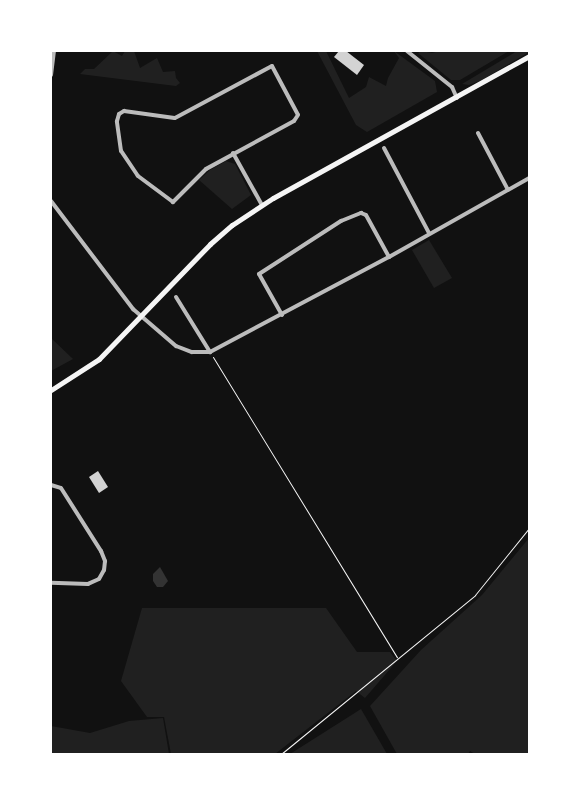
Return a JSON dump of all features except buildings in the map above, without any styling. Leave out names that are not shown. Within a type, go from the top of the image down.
[{"type":"main road","points":[[51,390],[99,359],[142,317],[210,244],[232,224],[262,205],[457,98],[529,56]]},
{"type":"street","points":[[51,75],[54,51]]},
{"type":"street","points":[[409,52],[452,87],[457,98]]},
{"type":"street","points":[[272,66],[298,115],[294,121],[233,153],[206,169],[173,202],[138,176],[121,151],[117,121],[119,114],[124,111],[176,118],[272,66]]},
{"type":"street","points":[[478,134],[508,190]]},
{"type":"street","points":[[384,148],[429,233]]},
{"type":"street","points":[[233,153],[262,205]]},
{"type":"street","points":[[51,201],[124,300],[176,346],[192,352],[210,352],[390,257],[429,233],[529,178]]},
{"type":"street","points":[[282,315],[259,274],[341,221],[361,212],[366,215],[390,257]]},
{"type":"street","points":[[176,297],[210,352]]},
{"type":"street","points":[[51,485],[61,488],[101,551],[105,561],[104,570],[99,579],[88,584],[51,583]]},
{"type":"path","points":[[210,352],[397,658]]},
{"type":"path","points":[[281,754],[475,595],[529,528]]},
{"type":"shaded area","points":[[113,51],[122,56],[125,51],[134,51],[140,68],[157,58],[163,72],[175,71],[176,78],[180,83],[176,86],[80,74],[85,69],[94,69]]},
{"type":"shaded area","points":[[317,51],[326,51],[349,98],[366,87],[369,77],[386,86],[388,78],[399,58],[394,51],[435,81],[437,92],[367,132],[356,125]]},
{"type":"shaded area","points":[[421,51],[432,53],[440,51],[509,51],[460,80],[451,80],[418,53]]},
{"type":"shaded area","points":[[517,51],[529,52],[482,80],[469,85],[462,84]]},
{"type":"shaded area","points":[[226,161],[235,164],[251,195],[232,209],[199,180],[210,170]]},
{"type":"shaded area","points":[[429,240],[452,278],[434,288],[412,250]]},
{"type":"shaded area","points":[[51,338],[73,359],[51,371]]},
{"type":"shaded area","points":[[529,538],[529,754],[475,754],[470,751],[468,754],[397,754],[370,706],[421,650],[482,595]]},
{"type":"shaded area","points":[[160,567],[168,581],[163,587],[157,587],[153,581],[153,574]]},
{"type":"shaded area","points":[[142,608],[326,608],[357,652],[390,652],[397,661],[365,698],[356,691],[275,754],[171,754],[164,717],[147,717],[121,681]]},
{"type":"shaded area","points":[[361,709],[387,754],[290,754]]},
{"type":"shaded area","points":[[163,718],[169,754],[51,754],[51,726],[90,733],[129,721]]}]
